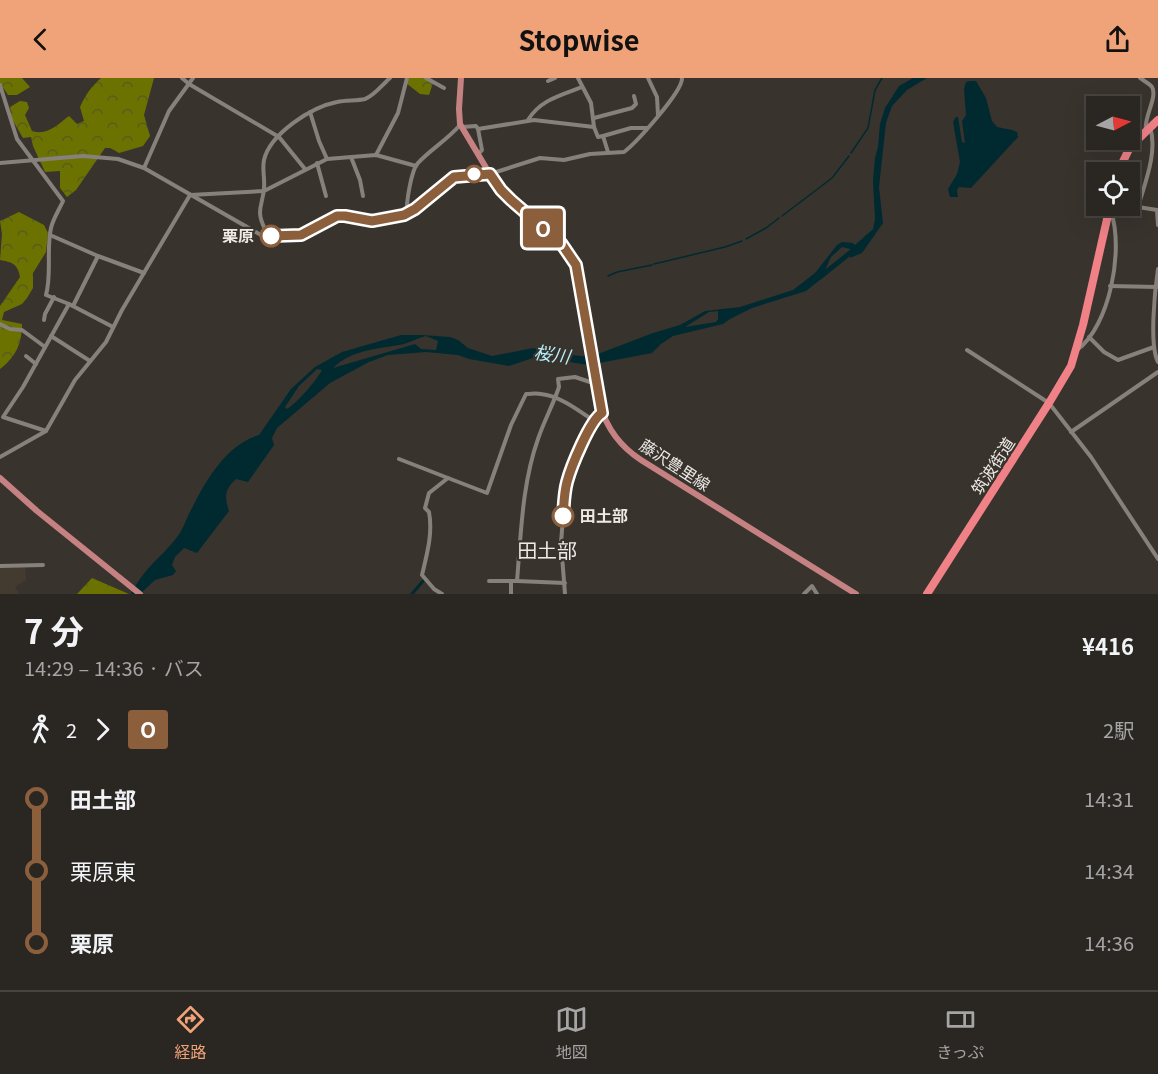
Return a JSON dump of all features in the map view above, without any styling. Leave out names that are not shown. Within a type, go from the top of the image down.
[{"type":"highway","points":[[1123,162],[1130,147],[1158,120]]},
{"type":"highway","name":"筑波街道","points":[[927,594],[1065,378],[1077,350],[1107,216]]},
{"type":"main road","points":[[461,78],[459,109],[461,126]]},
{"type":"main road","name":"藤沢豊里線","points":[[461,126],[501,190],[567,250],[578,270],[602,413],[615,436],[631,453],[856,594]]},
{"type":"main road","points":[[0,478],[140,594]]},
{"type":"street","points":[[182,78],[279,137],[305,169]]},
{"type":"street","points":[[144,168],[169,111],[182,90],[193,78]]},
{"type":"street","points":[[261,235],[265,228],[261,222],[260,203],[264,190],[263,164],[270,145],[295,122],[310,112],[334,102],[367,98],[390,78]]},
{"type":"street","points":[[376,155],[398,113],[407,78]]},
{"type":"street","points":[[426,78],[444,88]]},
{"type":"street","points":[[548,81],[555,78]]},
{"type":"street","points":[[578,78],[591,104],[594,127],[598,137],[631,128],[647,128]]},
{"type":"street","points":[[648,78],[657,97],[658,115]]},
{"type":"street","points":[[0,163],[99,156],[128,162],[144,168],[261,235],[296,236],[337,216],[372,221],[407,213],[454,177],[490,174],[535,159],[564,160],[590,154],[624,152],[658,115],[682,80],[688,78]]},
{"type":"street","points":[[1140,78],[1154,91],[1145,124],[1150,130],[1155,148],[1138,207],[1157,210],[1158,225]]},
{"type":"street","points":[[0,85],[17,139],[63,201],[52,224],[50,235],[47,270],[49,279],[46,295],[113,327]]},
{"type":"street","points":[[528,121],[534,110],[552,98],[582,87]]},
{"type":"street","points":[[594,118],[632,108],[636,104],[634,96]]},
{"type":"street","points":[[310,112],[327,159]]},
{"type":"street","points":[[407,213],[406,206],[416,166],[461,126],[489,129],[528,121],[594,127]]},
{"type":"street","points":[[478,129],[482,150],[478,154]]},
{"type":"street","points":[[603,136],[608,152]]},
{"type":"street","points":[[190,195],[264,190],[327,159],[376,155],[416,166]]},
{"type":"street","points":[[351,157],[360,180],[363,196]]},
{"type":"street","points":[[317,164],[326,196]]},
{"type":"street","points":[[0,457],[46,431],[75,381],[106,342],[190,195]]},
{"type":"street","name":"筑波街道","points":[[1077,350],[1089,337],[1102,316],[1110,286],[1115,262],[1116,237],[1111,216]]},
{"type":"street","points":[[50,235],[144,273]]},
{"type":"street","points":[[46,431],[3,417],[98,256]]},
{"type":"street","points":[[1157,359],[1154,347],[1158,269]]},
{"type":"street","points":[[1110,286],[1157,286]]},
{"type":"street","points":[[44,320],[54,297]]},
{"type":"street","points":[[0,324],[22,330],[45,347]]},
{"type":"street","points":[[51,336],[90,361]]},
{"type":"street","points":[[1089,337],[1104,352],[1118,360],[1154,347]]},
{"type":"street","points":[[967,350],[1049,403],[1091,457],[1158,559]]},
{"type":"street","points":[[26,356],[36,364]]},
{"type":"street","points":[[1071,432],[1158,372]]},
{"type":"street","points":[[517,581],[520,521],[538,439],[559,387],[558,379],[575,377],[597,383]]},
{"type":"street","points":[[399,459],[487,493],[506,445],[511,425],[526,394],[539,393],[555,398],[594,421]]},
{"type":"street","points":[[565,594],[561,543],[565,492],[570,474],[594,421],[602,413]]},
{"type":"street","points":[[442,594],[434,589],[422,575],[430,543],[430,517],[425,508],[429,493],[448,478]]},
{"type":"street","points":[[0,566],[43,565]]},
{"type":"street","points":[[489,581],[564,583]]},
{"type":"street","points":[[511,582],[511,594]]},
{"type":"street","points":[[804,594],[812,586],[817,594]]},
{"type":"shaded area","points":[[25,566],[26,580],[15,587],[19,594],[0,594],[0,567]]},
{"type":"green space","points":[[0,78],[22,78],[30,87],[17,95],[8,95],[0,83]]},
{"type":"green space","points":[[101,78],[154,78],[144,115],[150,136],[143,146],[119,153],[105,148],[76,190],[67,197],[60,188],[60,171],[45,172],[31,137],[23,138],[12,119],[10,107],[20,101],[27,102],[29,108],[25,115],[32,131],[47,131],[69,116],[77,124],[84,121],[80,107],[82,102]]},
{"type":"green space","points":[[409,78],[424,78],[433,83],[429,95],[420,94],[406,83]]},
{"type":"green space","points":[[19,212],[44,225],[48,233],[46,252],[33,273],[33,288],[27,298],[22,304],[4,312],[2,320],[22,324],[22,331],[14,354],[0,369],[0,306],[20,277],[14,264],[0,260],[2,234],[0,221]]},
{"type":"green space","points":[[92,578],[129,594],[77,594]]},
{"type":"water","points":[[913,78],[927,78],[907,90],[892,106],[886,123],[879,187],[883,223],[862,253],[850,258],[850,249],[842,247],[831,257],[821,279],[806,291],[752,308],[723,324],[673,336],[652,353],[589,365],[536,357],[509,366],[458,355],[426,352],[388,355],[369,362],[330,383],[277,428],[272,438],[274,445],[248,482],[236,479],[230,486],[226,497],[229,511],[197,553],[184,548],[175,557],[172,565],[176,571],[173,575],[155,580],[140,594],[131,594],[142,575],[180,533],[204,486],[219,464],[237,446],[259,435],[291,389],[315,367],[342,352],[401,335],[422,335],[450,337],[468,348],[492,356],[533,348],[590,357],[680,325],[705,311],[740,307],[793,290],[815,273],[837,245],[842,242],[855,245],[873,229],[875,219],[873,181],[880,124],[885,108],[899,86]],"holes":[[[718,311],[716,322],[685,327],[709,312]],[[426,336],[438,341],[436,350],[421,349],[415,344],[333,368],[357,353],[404,344]],[[317,369],[322,370],[306,391],[287,409],[285,407],[299,386]]]},
{"type":"water","points":[[976,81],[986,98],[992,121],[997,127],[1017,132],[1018,137],[971,188],[959,187],[958,197],[950,197],[948,189],[957,174],[960,162],[953,122],[958,117],[962,142],[965,143],[962,121],[966,115],[964,89],[966,82]]},
{"type":"waterway","points":[[851,153],[868,128],[875,90],[882,78]]},
{"type":"waterway","points":[[782,216],[832,178],[849,156]]},
{"type":"waterway","points":[[746,239],[779,218]]},
{"type":"waterway","points":[[654,264],[742,241]]},
{"type":"waterway","name":"桜川","points":[[820,277],[855,249]]},
{"type":"waterway","points":[[608,276],[652,265]]},
{"type":"waterway","points":[[412,594],[423,581]]},
{"type":"bus line","name":"O","points":[[271,236],[301,235],[337,216],[372,221],[404,215],[415,209],[454,177],[490,174],[511,200],[561,243],[580,275],[602,413],[594,421],[570,474],[565,492],[563,516]]},
{"type":"place","name":"栗原","points":[[271,236]]},
{"type":"place","name":"田土部","points":[[563,516]]},
{"type":"district","name":"田土部","points":[[547,551]]}]
